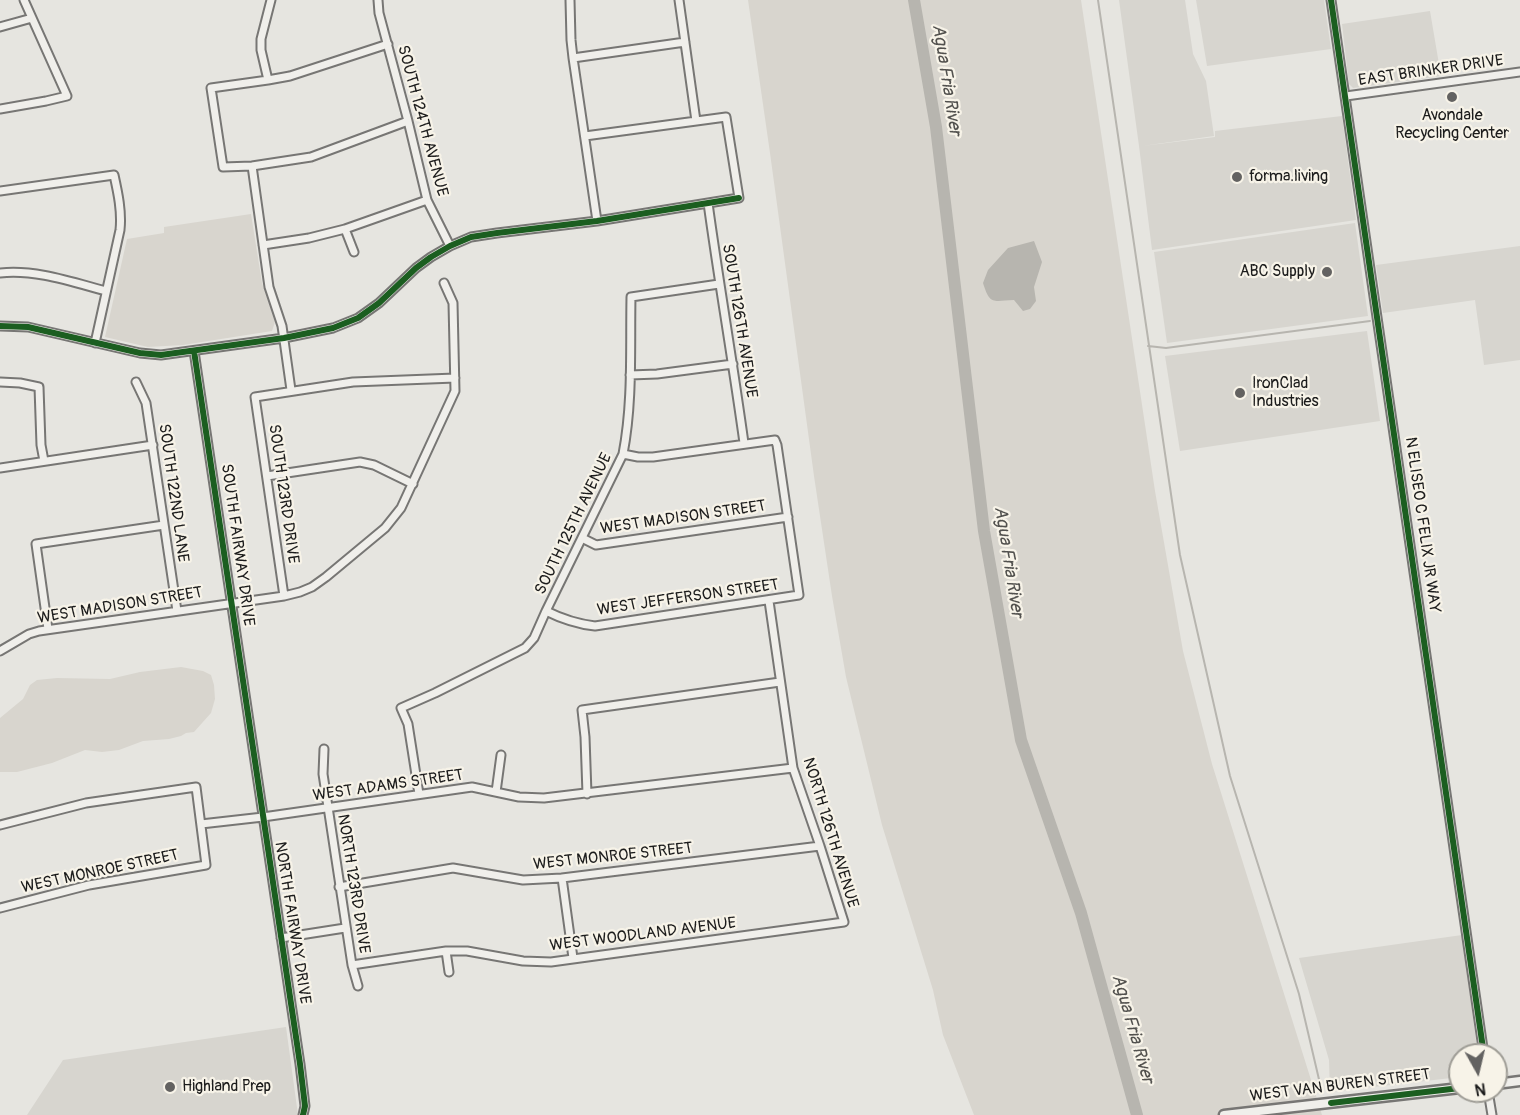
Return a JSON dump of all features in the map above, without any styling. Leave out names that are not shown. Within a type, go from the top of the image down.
[{"type":"main road","name":"WEST VAN BUREN STREET","points":[[1224,1115],[1448,1089]]},
{"type":"street","points":[[0,109],[67,96],[24,0]]},
{"type":"street","points":[[268,80],[261,50],[261,39],[272,0]]},
{"type":"street","name":"SOUTH 124TH AVENUE","points":[[378,0],[379,13],[427,200],[450,246]]},
{"type":"street","points":[[570,0],[573,58],[597,221]]},
{"type":"street","points":[[679,0],[696,121]]},
{"type":"street","name":"N ELISEO C FELIX JR WAY","points":[[1332,0],[1482,1043]]},
{"type":"street","points":[[0,27],[32,18]]},
{"type":"street","points":[[573,58],[685,42]]},
{"type":"street","points":[[388,44],[290,76],[211,88],[223,166],[252,166],[310,157],[408,121]]},
{"type":"street","name":"EAST BRINKER DRIVE","points":[[1346,96],[1520,72]]},
{"type":"street","points":[[0,326],[28,327],[147,354],[171,354],[284,338],[333,328],[358,318],[379,303],[431,256],[471,237],[597,221],[739,198],[726,117],[585,136]]},
{"type":"street","points":[[252,166],[268,287],[282,326],[291,390],[353,382],[455,378]]},
{"type":"street","points":[[0,191],[114,175],[121,220],[95,343]]},
{"type":"street","points":[[263,245],[345,230],[427,200]]},
{"type":"street","name":"SOUTH 126TH AVENUE","points":[[708,203],[744,443]]},
{"type":"street","points":[[345,230],[354,252]]},
{"type":"street","points":[[0,273],[32,273],[106,291]]},
{"type":"street","points":[[284,596],[312,587],[326,577],[385,528],[401,508],[455,391],[453,303],[444,284]]},
{"type":"street","name":"SOUTH 125TH AVENUE","points":[[419,794],[408,724],[401,708],[525,648],[534,638],[623,454],[627,433],[630,375],[631,297],[719,284]]},
{"type":"street","name":"SOUTH FAIRWAY DRIVE","points":[[194,351],[252,744]]},
{"type":"street","points":[[630,375],[657,374],[733,364]]},
{"type":"street","points":[[0,382],[39,387],[41,445],[44,461]]},
{"type":"street","name":"SOUTH 122ND LANE","points":[[135,382],[146,403],[177,611]]},
{"type":"street","name":"SOUTH 123RD DRIVE","points":[[284,596],[255,397],[291,390]]},
{"type":"street","points":[[623,454],[653,457],[775,440],[788,516]]},
{"type":"street","points":[[0,468],[153,445]]},
{"type":"street","points":[[267,476],[360,462],[374,465],[413,484]]},
{"type":"street","name":"WEST MADISON STREET","points":[[582,538],[596,544],[788,516]]},
{"type":"street","name":"WEST JEFFERSON STREET","points":[[546,611],[561,619],[595,626],[800,596],[788,516]]},
{"type":"street","points":[[48,629],[36,544],[164,525]]},
{"type":"street","name":"WEST MADISON STREET","points":[[0,651],[29,634],[48,629],[284,596]]},
{"type":"street","points":[[587,794],[582,710],[780,682],[769,601]]},
{"type":"street","name":"NORTH 126TH AVENUE","points":[[780,682],[793,768],[843,922]]},
{"type":"street","name":"NORTH FAIRWAY DRIVE","points":[[252,744],[300,1064],[305,1107],[303,1115]]},
{"type":"street","name":"NORTH 123RD DRIVE","points":[[324,749],[323,774],[327,807],[345,928],[358,986]]},
{"type":"street","points":[[496,792],[501,755]]},
{"type":"street","name":"WEST ADAMS STREET","points":[[201,824],[472,787],[519,797],[544,798],[793,768]]},
{"type":"street","points":[[0,825],[86,803],[196,787],[201,824]]},
{"type":"street","name":"WEST MONROE STREET","points":[[0,908],[89,885],[206,865],[201,824]]},
{"type":"street","name":"WEST MONROE STREET","points":[[339,887],[453,868],[524,880],[562,878],[820,846]]},
{"type":"street","points":[[562,878],[573,958]]},
{"type":"street","name":"WEST WOODLAND AVENUE","points":[[352,965],[446,951],[467,951],[523,961],[551,962],[843,922]]},
{"type":"street","points":[[281,938],[345,928]]},
{"type":"street","points":[[446,951],[449,972]]},
{"type":"street","points":[[305,1107],[311,1115]]},
{"type":"shaded area","points":[[748,0],[1081,0],[1155,491],[1183,651],[1212,764],[1322,1115],[974,1115],[943,1035],[933,990],[882,825],[846,677],[814,476]]},
{"type":"shaded area","points":[[1119,0],[1185,0],[1193,54],[1206,81],[1214,136],[1142,146],[1215,137],[1215,131],[1342,116],[1356,220],[1152,250]]},
{"type":"shaded area","points":[[1196,0],[1324,0],[1331,49],[1207,66]]},
{"type":"shaded area","points":[[1430,11],[1441,76],[1353,88],[1349,84],[1342,24]]},
{"type":"shaded area","points":[[251,214],[262,283],[275,322],[272,331],[183,345],[148,347],[105,337],[127,239],[164,233],[164,227]]},
{"type":"shaded area","points":[[1355,223],[1368,316],[1167,343],[1154,252]]},
{"type":"shaded area","points":[[1034,241],[1042,262],[1034,287],[1036,301],[1030,309],[1023,311],[1014,300],[996,301],[990,298],[983,283],[988,270],[1008,248]]},
{"type":"shaded area","points":[[1520,246],[1520,360],[1484,365],[1475,300],[1383,313],[1376,265]]},
{"type":"shaded area","points":[[1367,331],[1380,421],[1180,451],[1165,356]]},
{"type":"shaded area","points":[[181,667],[203,671],[211,675],[214,685],[215,699],[211,713],[194,732],[169,739],[143,741],[119,750],[102,752],[85,750],[52,763],[17,772],[0,772],[0,718],[23,699],[30,685],[37,680],[110,679],[140,672]]},
{"type":"shaded area","points":[[1462,935],[1476,1043],[1448,1043],[1448,1078],[1330,1092],[1329,1060],[1299,958]]},
{"type":"shaded area","name":"Highland Prep","points":[[286,1027],[298,1115],[27,1115],[63,1060]]},
{"type":"waterway","name":"Agua Fria River","points":[[914,0],[936,127],[984,531],[1021,740],[1081,913],[1137,1115]]},
{"type":"waterway","points":[[1098,0],[1180,555],[1230,776],[1299,994],[1321,1088]]},
{"type":"waterway","points":[[1148,346],[1166,348],[1370,321]]},
{"type":"cycle path","points":[[1331,0],[1482,1043]]},
{"type":"cycle path","points":[[0,326],[28,327],[140,353],[161,355],[284,338],[333,328],[358,318],[379,303],[431,257],[471,237],[597,221],[739,198]]},
{"type":"cycle path","points":[[194,351],[300,1064],[305,1106],[303,1115]]},
{"type":"cycle path","points":[[1331,1103],[1448,1089]]},
{"type":"place","name":"Avondale Recycling Center","points":[[1452,97]]},
{"type":"place","name":"forma.living","points":[[1237,177]]},
{"type":"place","name":"ABC Supply","points":[[1327,272]]},
{"type":"place","name":"IronClad Industries","points":[[1240,393]]},
{"type":"place","name":"Highland Prep","points":[[170,1087]]}]
